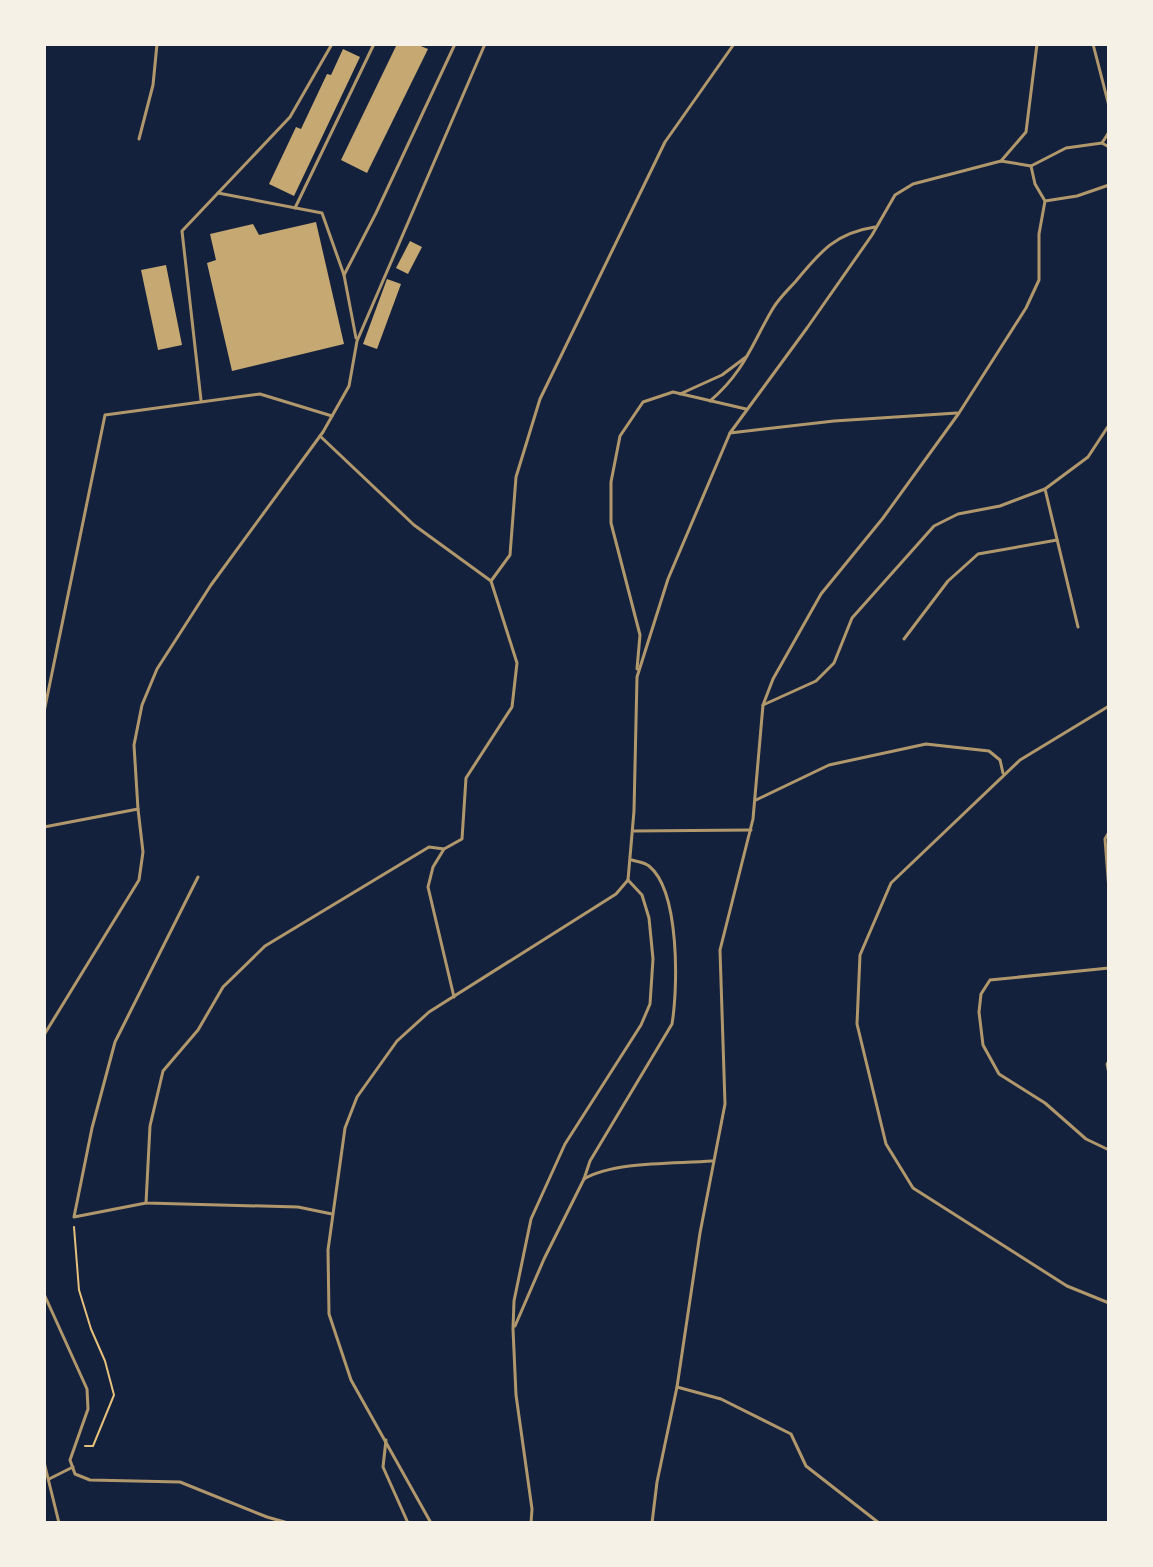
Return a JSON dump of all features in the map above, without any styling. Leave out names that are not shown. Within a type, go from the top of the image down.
[{"type":"lane","points":[[139,139],[153,85],[157,44]]},
{"type":"lane","points":[[201,400],[182,231],[290,117],[332,44]]},
{"type":"lane","points":[[295,208],[374,44]]},
{"type":"lane","points":[[344,275],[455,44]]},
{"type":"lane","points":[[44,1035],[139,880],[143,852],[134,745],[142,705],[157,669],[211,585],[320,436],[349,386],[357,341],[485,44]]},
{"type":"lane","points":[[491,581],[510,555],[516,477],[540,399],[665,142],[734,44]]},
{"type":"lane","points":[[1001,161],[1026,132],[1037,44]]},
{"type":"lane","points":[[1093,44],[1109,106]]},
{"type":"lane","points":[[1102,143],[1109,132]]},
{"type":"lane","points":[[637,677],[668,579],[730,433],[877,227],[895,195],[913,184],[1001,161],[1031,166],[1066,148],[1102,143],[1109,147]]},
{"type":"lane","points":[[652,1523],[725,1104],[720,950],[751,830],[763,705],[773,679],[821,594],[883,518],[959,413],[1026,308],[1039,280],[1039,234],[1045,201],[1035,184],[1031,166]]},
{"type":"lane","points":[[1045,201],[1077,196],[1109,185]]},
{"type":"lane","points":[[218,193],[322,213],[344,275],[357,341]]},
{"type":"lane","points":[[710,401],[724,390],[750,355],[774,307],[825,246],[856,230],[877,227]]},
{"type":"lane","points":[[680,394],[722,375],[750,355]]},
{"type":"lane","points":[[431,1523],[351,1380],[329,1314],[328,1250],[345,1128],[357,1097],[397,1041],[429,1012],[616,894],[628,880],[632,860],[640,635],[611,523],[611,482],[620,436],[643,402],[673,392],[747,409]]},
{"type":"lane","points":[[44,712],[105,415],[260,394],[332,416]]},
{"type":"lane","points":[[730,433],[834,421],[959,413]]},
{"type":"lane","points":[[763,705],[816,681],[834,663],[852,618],[934,526],[958,514],[1000,506],[1045,489],[1088,457],[1109,425]]},
{"type":"lane","points":[[320,436],[414,525],[491,581],[517,663],[512,707],[466,778],[462,839],[444,849],[433,867],[428,887],[454,997]]},
{"type":"lane","points":[[1045,489],[1078,627]]},
{"type":"lane","points":[[904,639],[948,581],[978,554],[1057,540]]},
{"type":"lane","points":[[1109,706],[1020,760],[891,883],[860,955],[857,1024],[886,1144],[913,1188],[1067,1286],[1109,1303]]},
{"type":"lane","points":[[756,800],[829,765],[926,744],[989,751],[1000,760],[1004,775]]},
{"type":"lane","points":[[44,827],[138,809]]},
{"type":"lane","points":[[633,831],[751,830]]},
{"type":"lane","points":[[1109,832],[1105,839],[1109,890]]},
{"type":"lane","points":[[146,1203],[150,1126],[163,1071],[198,1030],[223,987],[265,946],[429,847],[444,849]]},
{"type":"lane","points":[[513,1329],[590,1161],[672,1024],[676,1000],[675,947],[667,898],[659,877],[647,864],[632,860]]},
{"type":"lane","points":[[198,877],[115,1042],[92,1128],[74,1217],[146,1203],[298,1207],[332,1214]]},
{"type":"lane","points":[[531,1523],[532,1509],[516,1395],[514,1301],[531,1219],[565,1144],[641,1025],[650,1004],[653,959],[649,918],[642,895],[628,880]]},
{"type":"lane","points":[[1109,968],[990,980],[981,994],[979,1012],[983,1045],[999,1074],[1045,1103],[1086,1139],[1109,1150]]},
{"type":"lane","points":[[1109,1061],[1109,1074]]},
{"type":"lane","points":[[584,1179],[594,1173],[638,1166],[714,1161]]},
{"type":"lane","points":[[44,1294],[87,1389],[88,1409],[70,1460],[75,1474],[90,1480],[180,1482],[288,1523]]},
{"type":"lane","points":[[677,1387],[721,1399],[791,1434],[806,1466],[879,1523]]},
{"type":"lane","points":[[386,1440],[383,1467],[408,1523]]},
{"type":"lane","points":[[44,1462],[59,1523]]},
{"type":"lane","points":[[49,1479],[73,1467]]},
{"type":"path","points":[[74,1217],[79,1290],[114,1395],[93,1446],[75,1446]]},
{"type":"building","points":[[397,44],[416,44],[428,49],[367,173],[341,160]]},
{"type":"building","points":[[343,49],[360,57],[294,196],[269,184],[296,127],[301,129],[327,74],[331,75]]},
{"type":"building","points":[[316,222],[344,344],[232,371],[207,263],[216,260],[210,234],[253,224],[259,235]]},
{"type":"building","points":[[410,241],[422,247],[408,274],[396,268]]},
{"type":"building","points":[[166,265],[182,345],[158,350],[141,270]]},
{"type":"building","points":[[387,279],[401,284],[377,349],[363,344]]}]
